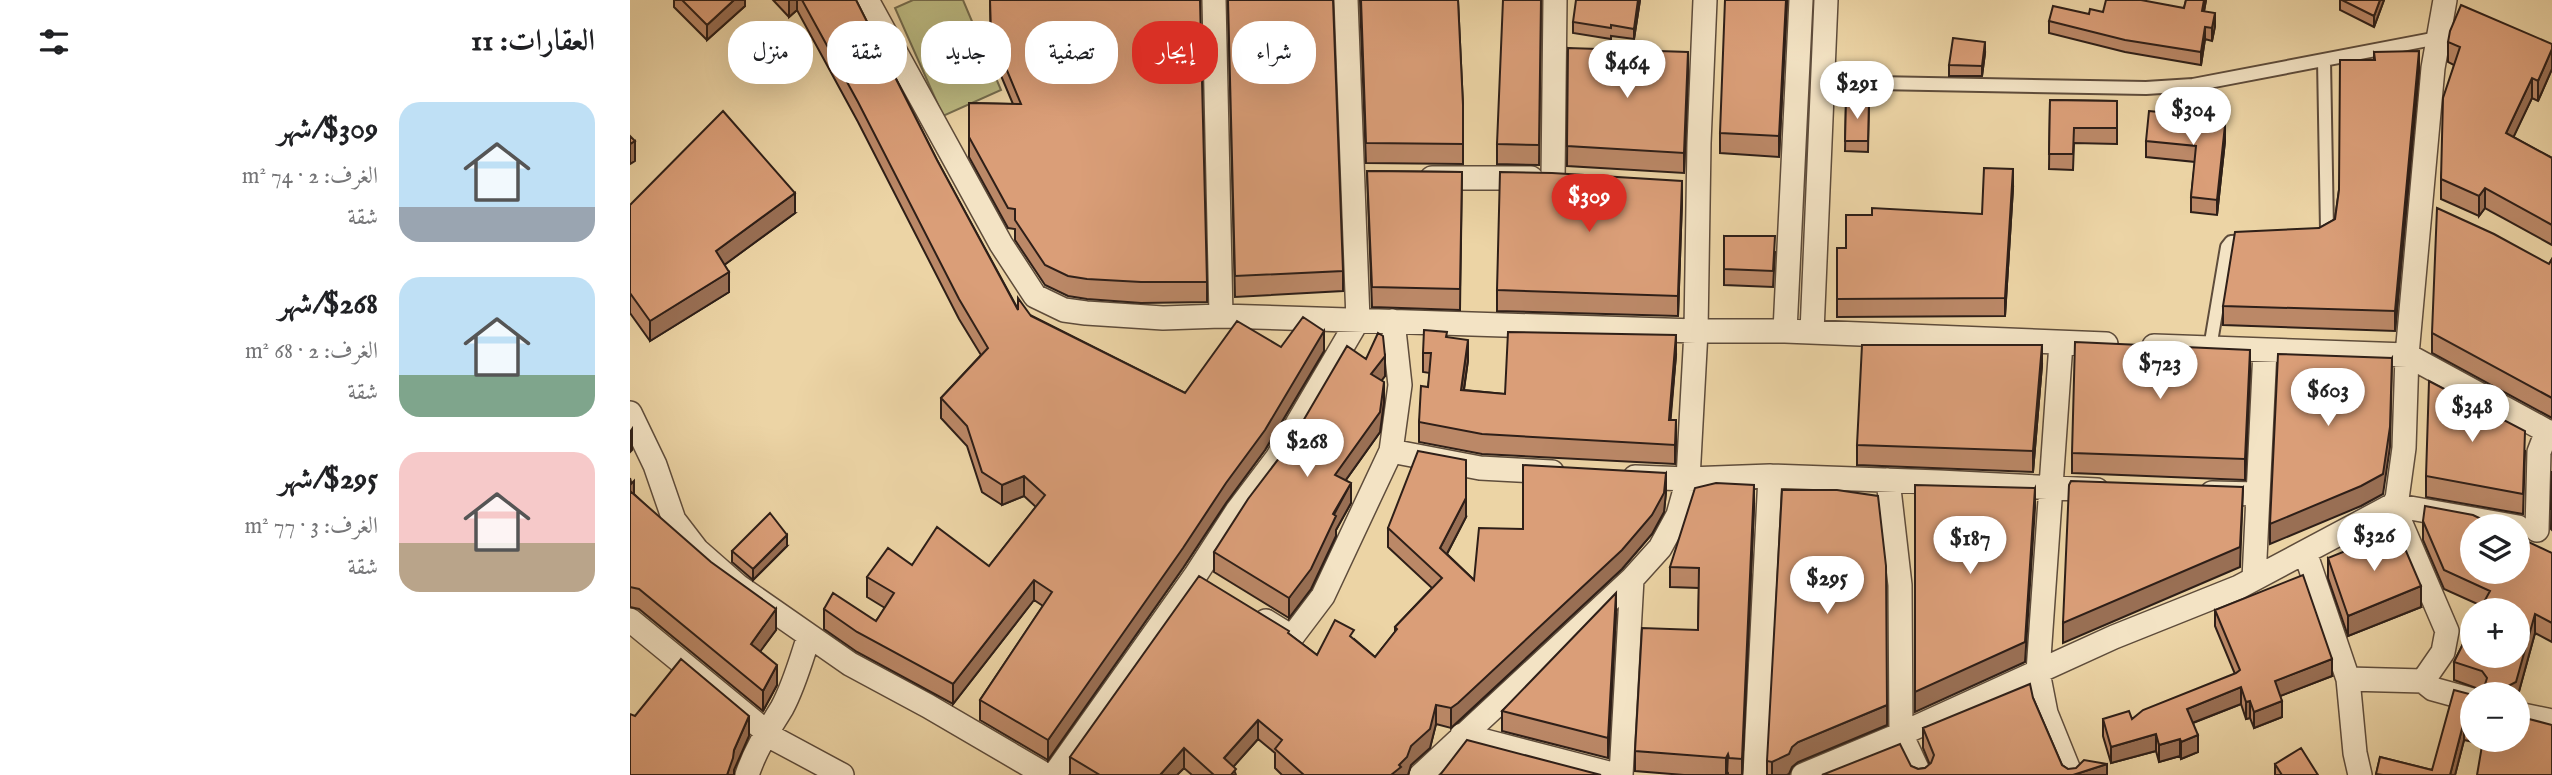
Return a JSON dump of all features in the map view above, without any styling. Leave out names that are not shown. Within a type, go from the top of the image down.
[{"type":"street","points":[[867,0],[1000,244],[1035,296],[1064,310],[1163,318],[1220,316],[1696,331],[1784,331],[2407,355],[2549,432],[2539,452],[2531,531],[2393,505]]},
{"type":"street","points":[[1214,0],[1220,316]]},
{"type":"street","points":[[1054,775],[1277,458],[1358,320],[1346,0]]},
{"type":"street","points":[[1553,178],[1555,0]]},
{"type":"street","points":[[1420,775],[1632,579],[1660,548],[1678,515],[1688,480],[1696,331],[1705,0]]},
{"type":"street","points":[[1784,331],[1801,0]]},
{"type":"street","points":[[1812,332],[1826,0]]},
{"type":"street","points":[[1803,775],[1901,734],[2114,637],[2254,579],[2393,505],[2398,499],[2404,448],[2407,355],[2433,68],[2445,0]]},
{"type":"street","points":[[1352,177],[1379,177]]},
{"type":"street","points":[[1406,177],[1579,180]]},
{"type":"street","points":[[1672,186],[1698,188]]},
{"type":"street","points":[[2421,205],[2445,216]]},
{"type":"street","points":[[1249,610],[1292,637],[1324,596],[1391,451],[1400,385],[1392,321]]},
{"type":"street","points":[[2061,343],[2038,673],[2046,713],[2071,775]]},
{"type":"street","points":[[2254,579],[2265,350]]},
{"type":"street","points":[[630,413],[654,465],[674,520],[689,540],[738,586],[850,664],[1046,775]]},
{"type":"street","points":[[1391,451],[1480,468],[1577,474]]},
{"type":"street","points":[[1618,476],[1688,480],[1770,477],[1888,480],[2120,490]]},
{"type":"street","points":[[1755,775],[1770,477]]},
{"type":"street","points":[[1888,480],[1900,585],[1901,734],[1920,775]]},
{"type":"street","points":[[2189,492],[2258,494]]},
{"type":"street","points":[[2393,505],[2446,631],[2443,652],[2423,681]]},
{"type":"street","points":[[2305,552],[2348,679],[2355,753],[2360,775]]},
{"type":"street","points":[[1195,576],[1217,590]]},
{"type":"street","points":[[1462,735],[1619,775],[1632,579]]},
{"type":"street","points":[[630,620],[775,738],[842,775]]},
{"type":"street","points":[[747,775],[766,730],[782,707],[809,636]]},
{"type":"street","points":[[2348,679],[2423,681],[2433,689],[2460,697]]},
{"type":"street","points":[[2530,716],[2552,720]]},
{"type":"lane","points":[[1823,82],[2146,88],[2193,85],[2438,38]]},
{"type":"lane","points":[[2307,239],[2325,236],[2327,230],[2324,60]]},
{"type":"lane","points":[[2210,348],[2228,243],[2269,241]]},
{"type":"shaded area","points":[[913,0],[963,0],[972,21],[921,21],[921,66],[907,35],[907,21],[901,21],[895,8]]},
{"type":"shaded area","points":[[929,84],[998,84],[1001,90],[943,116]]},
{"type":"building","points":[[682,0],[734,0],[707,25]]},
{"type":"building","points":[[802,0],[856,0],[867,21],[827,21],[827,46]]},
{"type":"building","points":[[990,0],[1200,0],[1201,21],[1132,21],[1132,84],[1202,84],[1207,282],[1087,279],[1068,276],[1045,265],[1015,220],[1015,209],[1008,208],[969,137],[969,103],[1021,104],[1011,80],[1011,21],[991,21]]},
{"type":"building","points":[[1228,0],[1333,0],[1343,271],[1235,276]]},
{"type":"building","points":[[1361,0],[1458,0],[1463,144],[1366,143]]},
{"type":"building","points":[[1503,0],[1541,0],[1539,145],[1497,144]]},
{"type":"building","points":[[1576,0],[1638,0],[1634,29],[1573,22]]},
{"type":"building","points":[[1725,0],[1786,0],[1779,136],[1720,133]]},
{"type":"building","points":[[2106,0],[2141,0],[2184,8],[2186,0],[2204,0],[2202,11],[2215,13],[2212,28],[2205,27],[2201,52],[2125,40],[2049,21],[2053,6],[2089,14],[2090,9],[2103,12]]},
{"type":"building","points":[[2342,0],[2380,0],[2374,16]]},
{"type":"building","points":[[2461,5],[2552,44],[2538,81],[2532,78],[2506,133],[2552,158],[2552,225],[2485,188],[2479,196],[2441,179],[2443,98],[2460,47],[2448,42]]},
{"type":"building","points":[[1953,38],[1985,42],[1982,66],[1949,65]]},
{"type":"building","points":[[1568,48],[1688,52],[1684,153],[1567,146]]},
{"type":"building","points":[[2419,51],[2395,311],[2223,306],[2235,232],[2319,228],[2335,219],[2339,190],[2340,60],[2375,60],[2374,52]]},
{"type":"building","points":[[848,84],[899,84],[1018,310],[1018,298],[1031,316],[1185,393],[1237,321],[1281,347],[1303,317],[1324,331],[1265,430],[1048,740],[980,700],[1052,592],[1034,580],[953,684],[857,632],[824,609],[833,593],[876,621],[894,593],[867,577],[888,548],[912,565],[937,527],[989,566],[1045,495],[1024,476],[1002,485],[982,472],[967,426],[941,398],[988,348],[959,299]]},
{"type":"building","points":[[1846,100],[1869,101],[1868,141],[1845,141]]},
{"type":"building","points":[[2050,100],[2117,101],[2117,128],[2074,128],[2073,154],[2049,154]]},
{"type":"building","points":[[723,111],[795,193],[716,251],[729,272],[650,321],[630,293],[630,205]]},
{"type":"building","points":[[2149,111],[2197,116],[2196,122],[2225,125],[2217,200],[2191,197],[2196,146],[2146,141]]},
{"type":"building","points":[[1984,168],[2013,169],[2005,298],[1837,299],[1837,248],[1846,248],[1846,215],[1872,215],[1872,208],[1982,214]]},
{"type":"building","points":[[1367,171],[1462,172],[1460,289],[1372,287]]},
{"type":"building","points":[[1500,172],[1682,181],[1678,296],[1497,290]]},
{"type":"building","points":[[2437,208],[2494,234],[2549,264],[2552,259],[2552,398],[2432,333]]},
{"type":"building","points":[[1724,236],[1775,236],[1773,271],[1724,269]]},
{"type":"building","points":[[1424,330],[1447,332],[1446,337],[1468,340],[1461,390],[1505,394],[1508,332],[1676,335],[1669,420],[1676,420],[1675,445],[1482,434],[1419,422],[1421,386],[1428,387],[1431,353],[1423,353]]},
{"type":"building","points":[[1378,333],[1383,336],[1385,356],[1371,374],[1384,382],[1380,412],[1335,475],[1351,483],[1333,514],[1336,516],[1311,569],[1289,598],[1214,552],[1248,499],[1289,445],[1347,346],[1366,359]]},
{"type":"building","points":[[2075,342],[2250,350],[2245,459],[2072,453]]},
{"type":"building","points":[[1862,345],[2042,345],[2033,451],[1857,445]]},
{"type":"building","points":[[2278,354],[2392,358],[2390,427],[2383,474],[2270,524]]},
{"type":"building","points":[[2429,381],[2525,431],[2523,494],[2426,476]]},
{"type":"building","points":[[1418,451],[1466,460],[1466,498],[1440,548],[1474,580],[1479,528],[1523,529],[1523,465],[1666,473],[1664,493],[1652,515],[1622,550],[1458,703],[1451,708],[1436,705],[1430,729],[1411,746],[1407,757],[1399,765],[1401,767],[1391,775],[1304,775],[1275,749],[1282,740],[1258,720],[1224,758],[1236,769],[1231,775],[1214,775],[1184,748],[1160,775],[1100,775],[1070,757],[1199,576],[1289,631],[1288,633],[1317,655],[1335,620],[1354,630],[1350,636],[1375,657],[1397,629],[1395,627],[1442,578],[1388,528]]},
{"type":"building","points":[[2071,481],[2243,487],[2240,547],[2063,623]]},
{"type":"building","points":[[1716,483],[1754,485],[1742,759],[1729,758],[1728,754],[1726,758],[1635,751],[1642,628],[1698,630],[1699,568],[1670,567],[1695,488]]},
{"type":"building","points":[[1915,485],[2035,488],[2025,642],[1915,692]]},
{"type":"building","points":[[1782,490],[1837,490],[1878,496],[1886,566],[1887,705],[1798,742],[1789,754],[1772,762],[1767,761]]},
{"type":"building","points":[[630,491],[711,562],[776,609],[751,644],[777,665],[763,691],[639,589],[630,587]]},
{"type":"building","points":[[2425,506],[2468,514],[2460,514],[2460,577],[2444,570],[2423,521]]},
{"type":"building","points":[[770,513],[787,535],[753,569],[732,551]]},
{"type":"building","points":[[2397,530],[2421,586],[2348,616],[2328,558]]},
{"type":"building","points":[[2530,543],[2552,553],[2552,623],[2535,614],[2530,632],[2530,598],[2486,598],[2490,591],[2475,584],[2530,584]]},
{"type":"building","points":[[2303,575],[2332,659],[2275,681],[2282,701],[2254,712],[2250,701],[2246,702],[2241,687],[2187,709],[2198,735],[2181,742],[2180,739],[2159,745],[2156,734],[2111,747],[2103,719],[2129,711],[2132,719],[2143,710],[2240,670],[2215,610]]},
{"type":"building","points":[[1616,593],[1608,738],[1502,711]]},
{"type":"building","points":[[2460,650],[2460,664],[2454,662]]},
{"type":"building","points":[[681,659],[749,716],[734,750],[727,775],[630,775],[630,714],[635,716]]},
{"type":"building","points":[[2473,668],[2520,668],[2516,682],[2486,682],[2487,678],[2482,671]]},
{"type":"building","points":[[2030,684],[2033,698],[2062,765],[2068,769],[2076,768],[2084,760],[2107,764],[2073,775],[1822,775],[1900,744],[1911,766],[1925,768],[1934,755],[1923,728]]},
{"type":"building","points":[[2454,690],[2460,692],[2460,736],[2450,775],[2376,774],[2380,757],[2432,770]]},
{"type":"building","points":[[2530,719],[2552,725],[2552,775],[2477,775],[2481,752],[2530,752]]},
{"type":"building","points":[[1467,740],[1601,775],[1440,775]]},
{"type":"building","points":[[2301,748],[2318,775],[2282,775],[2275,764]]}]
